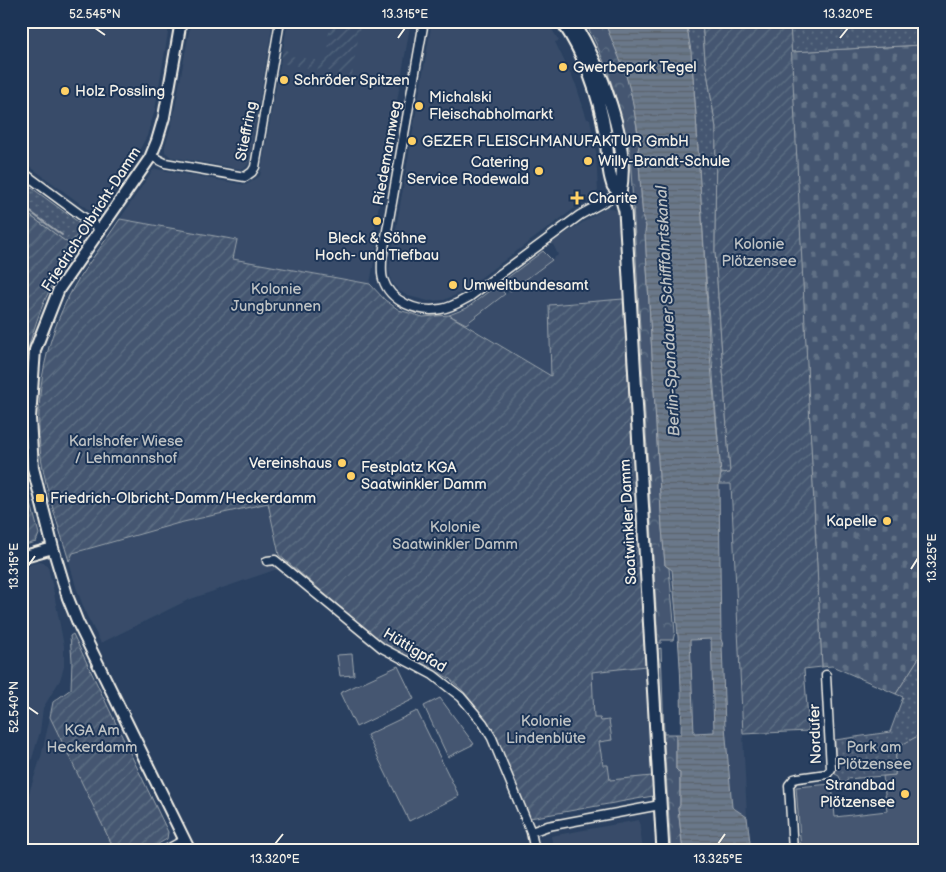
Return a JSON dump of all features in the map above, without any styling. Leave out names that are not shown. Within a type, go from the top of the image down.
[{"type":"main road","name":"Saatwinkler Damm","points":[[562,21],[578,49],[590,76],[604,123],[611,179],[613,186],[620,193]]},
{"type":"main road","name":"Saatwinkler Damm","points":[[574,21],[599,71],[619,142],[623,180],[620,193],[625,211],[663,851]]},
{"type":"street","name":"Friedrich-Olbricht-Damm","points":[[181,21],[158,141],[151,156],[59,289],[35,350],[30,418],[32,454],[37,484],[68,598],[78,623],[190,851]]},
{"type":"street","name":"Stieffring","points":[[151,156],[165,163],[239,176],[245,176],[252,172],[255,167],[280,21]]},
{"type":"street","name":"Riedemannweg","points":[[424,21],[382,260],[382,278],[387,288],[396,298],[420,309],[439,310],[454,306],[580,215],[620,193]]},
{"type":"street","points":[[21,171],[101,230]]},
{"type":"street","points":[[21,557],[53,548]]},
{"type":"street","name":"Hüttigpfad","points":[[267,561],[275,560],[382,648],[433,674],[461,697],[483,722],[492,738],[531,832],[534,851]]},
{"type":"street","name":"Nordufer","points":[[793,851],[789,785],[794,779],[827,774],[831,769],[826,675]]},
{"type":"street","points":[[531,832],[548,826],[660,805]]},
{"type":"street","points":[[164,851],[184,840]]},
{"type":"shaded area","points":[[21,21],[170,21],[155,110],[147,136],[125,176],[101,212],[93,213],[21,160]]},
{"type":"shaded area","points":[[191,21],[273,21],[249,163],[241,169],[171,157],[165,152]]},
{"type":"shaded area","points":[[288,21],[411,21],[375,227],[378,239],[370,284],[233,259],[236,240],[120,219],[152,171],[156,169],[246,185],[260,176]]},
{"type":"shaded area","points":[[314,21],[361,21],[352,75],[280,63],[283,50],[291,51],[291,56],[326,62],[331,24]]},
{"type":"shaded area","points":[[432,21],[468,27],[467,21],[547,21],[559,41],[555,42],[576,85],[587,119],[590,119],[596,152],[598,191],[460,293],[444,300],[428,301],[408,296],[399,291],[391,281],[389,269]]},
{"type":"shaded area","points":[[607,207],[618,211],[623,299],[549,305],[551,376],[466,324],[558,255],[552,242]]},
{"type":"shaded area","points":[[731,483],[747,817],[732,807],[725,726],[723,644],[721,639],[719,484]]},
{"type":"shaded area","points":[[268,503],[280,568],[188,600],[101,643],[86,614],[76,587],[69,561],[72,554],[179,523]]},
{"type":"shaded area","points":[[39,562],[44,563],[48,567],[53,588],[64,646],[64,667],[60,680],[43,708],[40,732],[28,772],[21,770],[21,567]]},
{"type":"shaded area","points":[[711,638],[714,732],[694,733],[690,640]]},
{"type":"shaded area","points":[[646,666],[652,776],[610,780],[608,765],[603,765],[599,742],[609,720],[601,721],[594,718],[592,672]]},
{"type":"shaded area","points":[[50,717],[115,851],[21,851],[21,817],[41,757]]},
{"type":"shaded area","points":[[639,820],[643,851],[554,851],[551,836]]},
{"type":"green space","points":[[584,21],[604,21],[629,85],[640,144],[638,150],[643,219],[646,226],[662,528],[665,565],[669,568],[675,632],[673,640],[661,640],[661,643],[658,643],[630,152],[617,101],[606,68]]},
{"type":"green space","points":[[686,21],[702,21],[705,59],[716,128],[715,251],[730,473],[721,474],[694,89]]},
{"type":"green space","name":"Kolonie Plötzensee","points":[[702,21],[790,21],[822,667],[804,669],[809,731],[743,734],[731,484],[719,484],[721,474],[730,473],[715,251],[716,128],[705,59]]},
{"type":"green space","points":[[790,21],[925,21],[925,48],[921,45],[791,52]]},
{"type":"green space","points":[[921,45],[925,48],[925,648],[896,694],[832,666],[822,667],[791,52]]},
{"type":"green space","points":[[21,180],[85,227],[69,244],[21,209]]},
{"type":"green space","points":[[21,209],[69,244],[74,251],[53,282],[41,310],[21,379]]},
{"type":"green space","points":[[120,219],[237,240],[233,259],[370,284],[385,300],[399,310],[423,317],[449,315],[551,376],[549,305],[623,299],[646,666],[592,672],[594,718],[600,718],[601,721],[609,720],[612,740],[599,742],[603,765],[608,765],[610,780],[652,776],[653,796],[530,818],[496,738],[477,708],[464,692],[450,679],[385,645],[279,555],[268,503],[179,523],[73,553],[69,561],[43,470],[39,434],[41,387],[50,342],[58,320],[79,278]]},
{"type":"green space","points":[[543,251],[552,260],[510,291],[503,281]]},
{"type":"green space","points":[[497,285],[505,294],[466,324],[449,315],[467,308]]},
{"type":"green space","name":"Karlshofer Wiese / Lehmannshof","points":[[21,450],[24,477],[39,534],[36,542],[21,546]]},
{"type":"green space","name":"KGA Am Heckerdamm","points":[[73,634],[168,832],[167,839],[146,851],[115,851],[50,717],[53,702],[71,689],[72,660],[70,636]]},
{"type":"green space","points":[[661,648],[664,734],[676,734],[676,769],[680,772],[680,806],[678,808],[683,851],[671,851],[658,649]]},
{"type":"green space","name":"Park am Plötzensee","points":[[925,648],[925,732],[896,748],[895,775],[847,779],[847,782],[842,783],[839,776],[835,774],[835,740],[890,732],[903,697],[896,694]]},
{"type":"green space","points":[[352,654],[354,675],[340,676],[337,655]]},
{"type":"green space","points":[[398,666],[414,699],[356,727],[340,693]]},
{"type":"green space","points":[[440,698],[474,744],[448,757],[424,706]]},
{"type":"green space","points":[[417,711],[459,796],[409,821],[367,735]]},
{"type":"green space","points":[[925,732],[925,851],[801,851],[796,787],[832,784],[835,817],[887,811],[883,776],[895,775],[896,747]]},
{"type":"water","name":"Berlin-Spandauer Schifffahrtskanal","points":[[604,21],[686,21],[691,51],[696,115],[710,355],[721,474],[719,484],[721,639],[723,645],[725,726],[732,807],[747,817],[751,851],[683,851],[678,808],[680,805],[680,773],[676,769],[676,734],[681,734],[679,652],[672,570],[665,565],[662,528],[646,226],[643,219],[638,150],[640,143],[625,72]],"holes":[[[711,639],[714,732],[694,733],[690,640]]]},
{"type":"waterway","points":[[21,205],[62,235]]},
{"type":"place","name":"Gwerbepark Tegel","points":[[563,67]]},
{"type":"place","name":"Schröder Spitzen","points":[[284,80]]},
{"type":"place","name":"Holz Possling","points":[[65,91]]},
{"type":"place","name":"Michalski Fleischabholmarkt","points":[[419,106]]},
{"type":"place","name":"GEZER FLEISCHMANUFAKTUR GmbH","points":[[412,141]]},
{"type":"place","name":"Willy-Brandt-Schule","points":[[588,161]]},
{"type":"place","name":"Catering Service Rodewald","points":[[539,171]]},
{"type":"place","name":"Charite","points":[[577,198]]},
{"type":"place","name":"Bleck & Söhne Hoch- und Tiefbau","points":[[377,221]]},
{"type":"place","name":"Umweltbundesamt","points":[[453,285]]},
{"type":"place","name":"Vereinshaus","points":[[342,463]]},
{"type":"place","name":"Festplatz KGA Saatwinkler Damm","points":[[351,476]]},
{"type":"place","name":"Friedrich-Olbricht-Damm/Heckerdamm","points":[[40,498]]},
{"type":"place","name":"Kapelle","points":[[887,521]]},
{"type":"place","name":"Strandbad Plötzensee","points":[[905,794]]},
{"type":"park label","name":"Kolonie Jungbrunnen","points":[[276,298]]},
{"type":"park label","name":"Kolonie Saatwinkler Damm","points":[[455,536]]},
{"type":"park label","name":"Kolonie Lindenblüte","points":[[546,730]]}]
